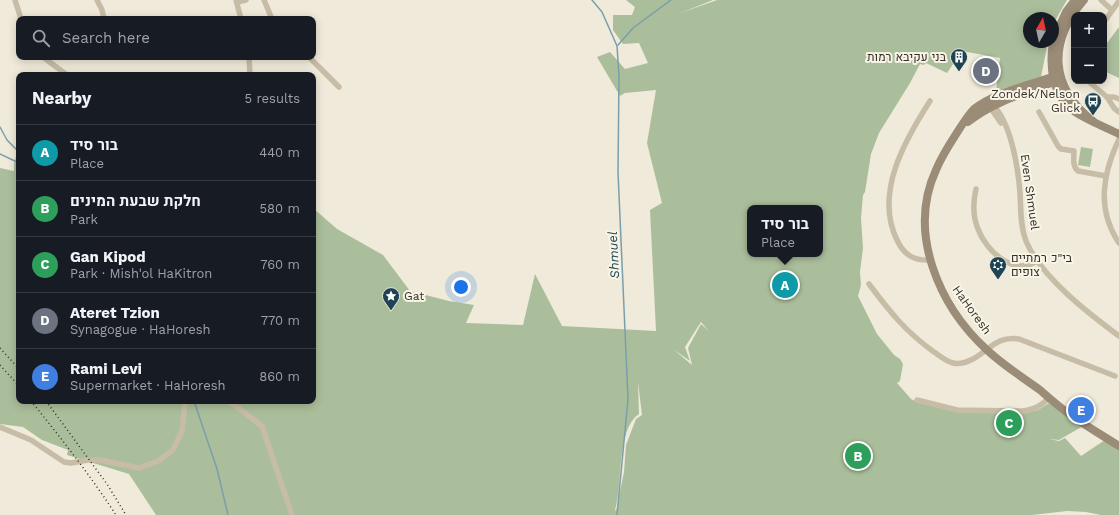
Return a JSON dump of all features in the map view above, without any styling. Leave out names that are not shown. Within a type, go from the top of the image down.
[{"type":"street","points":[[15,0],[21,16]]},
{"type":"street","points":[[97,0],[103,16]]},
{"type":"street","points":[[240,16],[237,1],[246,0]]},
{"type":"street","points":[[264,0],[271,16]]},
{"type":"street","points":[[1059,28],[1066,12],[1075,0]]},
{"type":"street","points":[[1055,79],[1060,44],[1073,16],[1084,0]]},
{"type":"street","points":[[1101,0],[1112,10]]},
{"type":"street","points":[[1107,18],[1119,1]]},
{"type":"street","points":[[1052,48],[1051,57],[1055,79],[1072,100],[1094,122],[1119,134]]},
{"type":"street","points":[[47,60],[63,72]]},
{"type":"street","points":[[249,60],[250,72]]},
{"type":"street","points":[[312,60],[339,87]]},
{"type":"street","name":"HaHoresh","points":[[1055,79],[990,105],[959,129],[945,151],[930,186],[926,204],[926,237],[930,260],[942,291],[958,315],[987,349],[1075,418],[1119,446]]},
{"type":"street","points":[[1092,84],[1107,97],[1114,108],[1119,112]]},
{"type":"street","points":[[1107,97],[1114,96],[1119,98]]},
{"type":"street","points":[[930,100],[908,137],[896,167],[892,180],[888,205],[891,224],[895,236],[904,252],[915,259],[930,260]]},
{"type":"street","name":"Even Shmuel","points":[[990,105],[1007,132],[1015,157],[1024,232],[1030,249],[1051,277],[1119,336]]},
{"type":"street","points":[[1039,112],[1058,146],[1074,151],[1074,164],[1078,171],[1106,176]]},
{"type":"street","points":[[1119,139],[1111,156],[1106,176],[1105,206],[1109,223],[1119,243]]},
{"type":"street","points":[[976,189],[974,204],[976,221],[978,229],[987,246],[1001,259],[1016,265],[1026,266],[1038,260]]},
{"type":"street","points":[[869,284],[901,325],[920,342],[946,360],[953,363],[965,363],[998,341],[1008,338],[1019,340],[1115,376]]},
{"type":"street","points":[[917,400],[957,410],[1023,411],[1032,410],[1039,407],[1049,398]]},
{"type":"street","points":[[0,427],[31,440],[64,462],[70,463],[100,460],[139,468],[158,461],[173,450],[182,431],[185,404]]},
{"type":"street","points":[[233,404],[262,426],[292,515]]},
{"type":"green space","points":[[626,0],[713,0],[681,13],[717,0],[1067,0],[1059,14],[1059,12],[1023,12],[1023,48],[1047,48],[1041,77],[996,91],[1000,58],[962,51],[947,73],[926,63],[924,65],[920,64],[879,133],[871,154],[865,192],[863,195],[861,218],[863,248],[860,272],[861,285],[858,296],[877,334],[903,364],[900,381],[897,383],[911,399],[919,403],[959,412],[1026,413],[1038,410],[1049,403],[1083,426],[1059,440],[1049,439],[1059,441],[1065,438],[1081,456],[1105,440],[1119,449],[1119,515],[1101,515],[1086,512],[1067,511],[1032,515],[156,515],[129,474],[67,455],[68,450],[42,440],[23,427],[0,424],[0,168],[14,171],[16,157],[16,404],[316,404],[316,211],[337,229],[383,255],[410,291],[449,301],[474,305],[466,323],[523,325],[535,274],[562,326],[656,331],[650,210],[662,203],[647,143],[656,90],[625,93],[620,96],[597,57],[610,52],[625,69],[648,63],[639,43],[623,44],[613,30],[613,15],[632,15],[635,7]],"holes":[[[701,322],[708,330],[701,324],[688,348],[692,365],[673,349],[690,361],[685,347]],[[638,382],[642,415],[636,419],[626,445],[624,472],[616,511],[623,445],[632,421],[639,414]]]},
{"type":"green space","points":[[1119,27],[1119,78],[1107,72],[1107,43]]},
{"type":"green space","points":[[1081,147],[1093,149],[1090,167],[1078,165]]},
{"type":"waterway","name":"Shmuel","points":[[592,0],[602,12],[617,46],[619,76],[618,172],[628,399],[617,515]]},
{"type":"waterway","points":[[618,45],[633,28],[671,0]]},
{"type":"waterway","points":[[0,127],[7,140],[16,149]]},
{"type":"waterway","points":[[0,154],[16,162]]},
{"type":"waterway","points":[[195,404],[217,469],[228,515]]},
{"type":"railway","points":[[0,348],[16,366]]},
{"type":"railway","points":[[0,365],[16,383]]},
{"type":"railway","points":[[33,404],[75,457],[116,515]]},
{"type":"railway","points":[[48,404],[107,484],[126,515]]},
{"type":"place","name":"Ateret Tzion","points":[[986,71]]},
{"type":"place","name":"בני עקיבא רמות","points":[[959,72]]},
{"type":"place","name":"Zondek/Nelson Glick","points":[[1093,116]]},
{"type":"place","name":"בי\"כ רמתיים צופים","points":[[998,280]]},
{"type":"place","name":"בור סיד","points":[[785,285]]},
{"type":"place","name":"Gat","points":[[391,311]]},
{"type":"place","name":"Rami Levi","points":[[1081,410]]},
{"type":"place","name":"Gan Kipod","points":[[1009,423]]},
{"type":"place","name":"חלקת שבעת המינים","points":[[858,456]]}]
